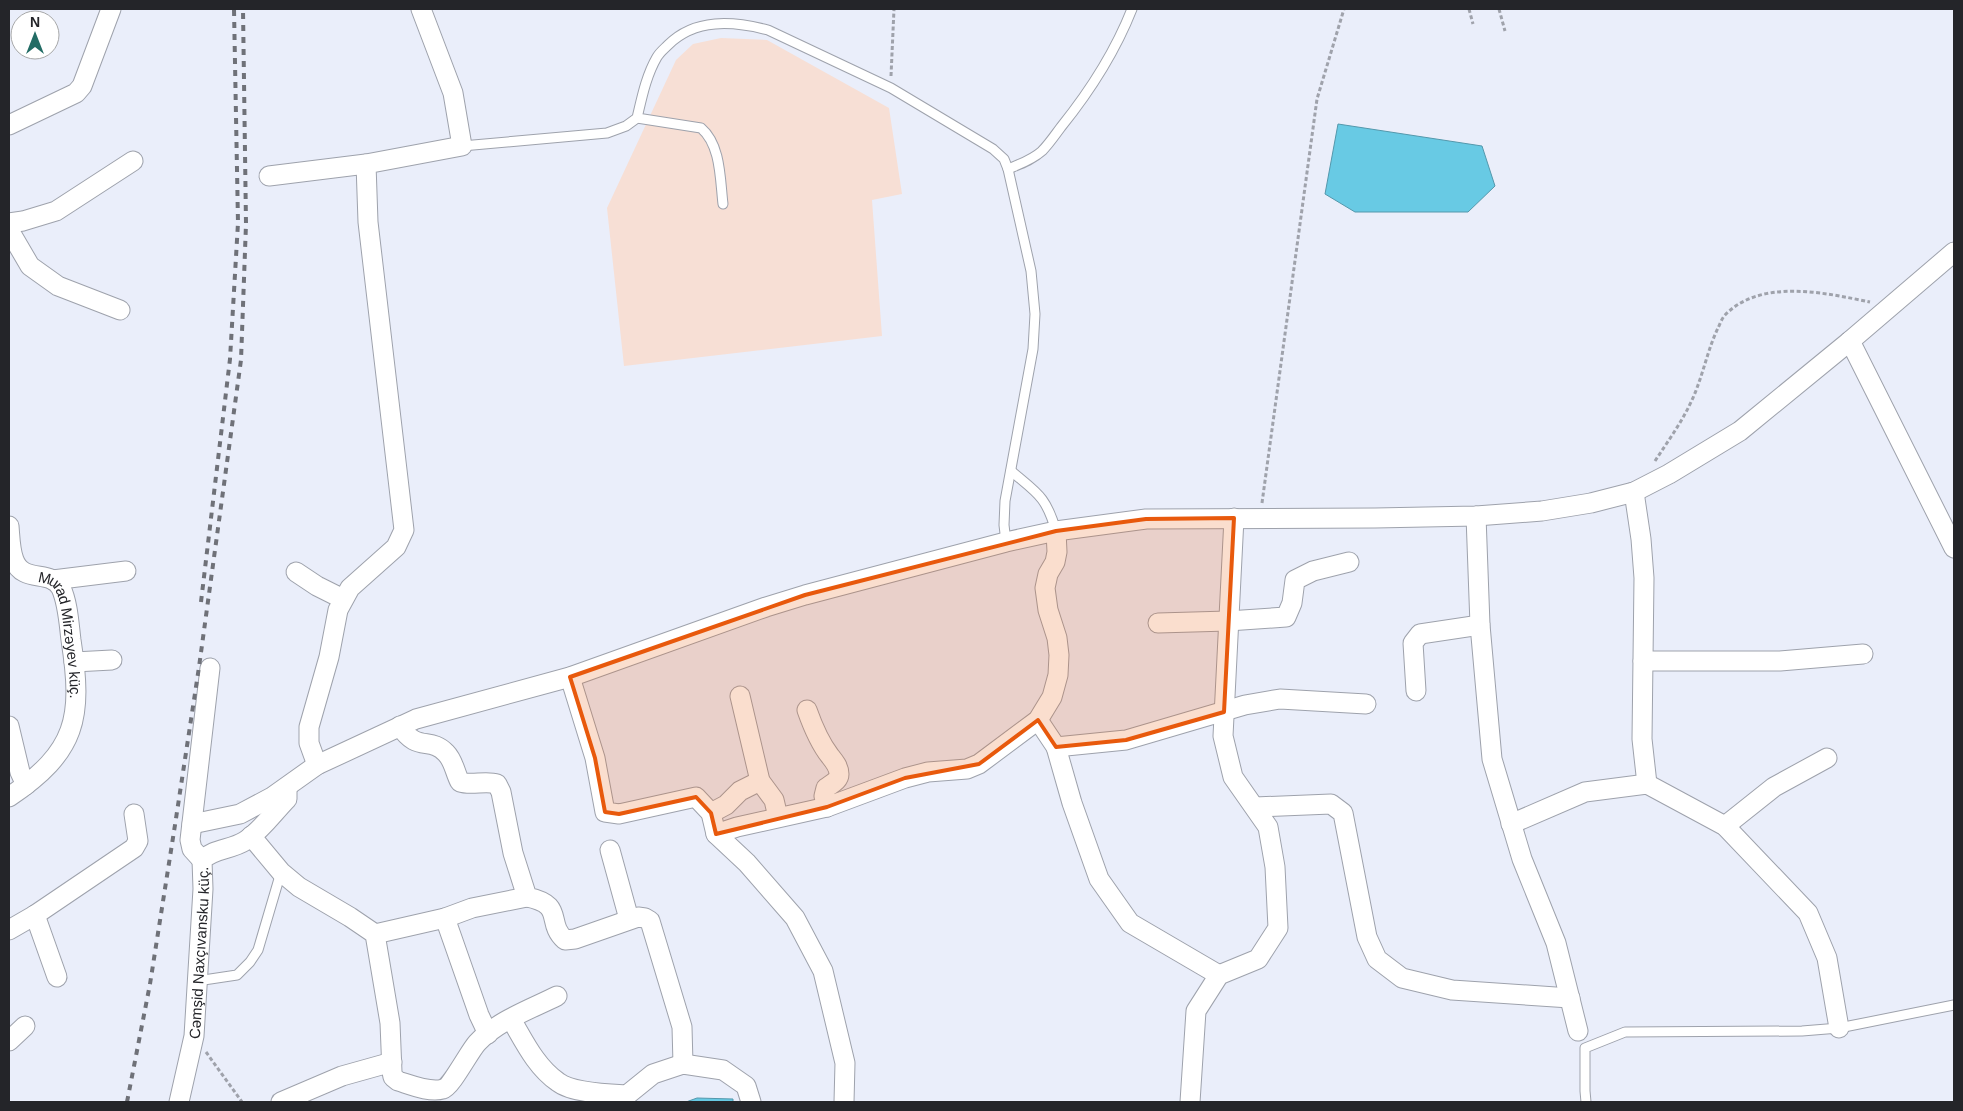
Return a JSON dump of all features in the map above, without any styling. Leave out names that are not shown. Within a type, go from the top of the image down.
[{"type":"street","points":[[9,125],[76,93],[82,86],[111,9]]},
{"type":"street","points":[[269,176],[366,164],[462,146],[453,93],[421,9]]},
{"type":"street","points":[[9,223],[23,221],[56,211],[133,161]]},
{"type":"street","points":[[316,765],[309,743],[309,727],[329,657],[338,610],[350,588],[396,547],[404,530],[368,222],[366,164]]},
{"type":"street","points":[[9,230],[30,266],[58,286],[120,310]]},
{"type":"street","points":[[192,824],[240,814],[286,787],[316,765],[416,719],[570,677],[774,604],[1006,542],[1056,531],[1146,519],[1476,516],[1542,511],[1591,503],[1634,492],[1669,474],[1740,430],[1850,342],[1954,252]]},
{"type":"street","points":[[1850,342],[1954,548]]},
{"type":"street","points":[[1634,492],[1641,538],[1644,578],[1642,739],[1647,784]]},
{"type":"street","points":[[1476,516],[1480,625],[1492,759],[1522,859],[1556,943],[1578,1031]]},
{"type":"street","points":[[1190,1102],[1196,1012],[1219,976],[1258,959],[1278,928],[1275,867],[1268,827],[1233,777],[1223,736],[1234,518]]},
{"type":"street","name":"Murad Mirzəyev küç.","points":[[9,526],[14,573],[53,580],[60,587],[64,598],[74,662],[76,705],[68,737],[57,754],[26,785],[9,797]]},
{"type":"street","points":[[716,834],[737,826],[826,807],[905,778],[928,772],[967,769],[979,764],[1038,720],[1052,697],[1058,675],[1059,655],[1057,638],[1048,610],[1045,588],[1048,574],[1057,552],[1056,531]]},
{"type":"street","points":[[1158,623],[1286,617],[1292,603],[1295,580],[1314,571],[1349,562]]},
{"type":"street","points":[[53,580],[126,571]]},
{"type":"street","points":[[296,572],[317,586],[343,599]]},
{"type":"street","points":[[1416,692],[1413,643],[1420,634],[1480,625]]},
{"type":"street","points":[[1643,661],[1780,662],[1863,654]]},
{"type":"street","points":[[74,662],[112,660]]},
{"type":"street","points":[[202,860],[192,849],[190,840],[210,668]]},
{"type":"street","points":[[570,677],[595,758],[605,812],[619,814],[696,796],[710,813],[716,834],[747,863],[795,918],[823,971],[845,1063],[844,1102]]},
{"type":"street","points":[[740,696],[760,781],[774,800],[778,817]]},
{"type":"street","points":[[1056,747],[1126,740],[1245,705],[1280,699],[1366,704]]},
{"type":"street","points":[[807,710],[815,733],[825,751],[837,765],[839,774],[837,780],[826,788],[824,796],[826,807]]},
{"type":"street","points":[[1038,720],[1056,747],[1072,803],[1099,879],[1130,924],[1219,976]]},
{"type":"street","points":[[9,726],[20,772],[26,785]]},
{"type":"street","points":[[400,726],[407,737],[416,742],[438,746],[445,752],[450,757],[460,782],[467,784],[492,782],[497,784],[501,792],[513,853],[527,897]]},
{"type":"street","points":[[1725,826],[1774,787],[1827,758]]},
{"type":"street","points":[[710,813],[726,805],[740,791],[760,781]]},
{"type":"street","points":[[1511,824],[1585,792],[1647,784],[1725,826],[1808,913],[1827,958],[1839,1028]]},
{"type":"street","name":"Cəmşid Naxçıvansku küç.","points":[[179,1102],[194,1036],[203,888],[202,860],[209,854],[244,842],[251,836],[287,799],[286,787]]},
{"type":"street","points":[[1255,806],[1331,804],[1343,813],[1367,937],[1377,959],[1402,978],[1452,990],[1570,998]]},
{"type":"street","points":[[9,930],[35,915],[134,848],[138,841],[134,814]]},
{"type":"street","points":[[251,836],[281,872],[299,887],[350,917],[374,934],[390,1023],[393,1077],[398,1081],[435,1091],[444,1089],[449,1086],[463,1062],[478,1042],[511,1019],[557,996]]},
{"type":"street","points":[[610,850],[629,919]]},
{"type":"street","points":[[374,934],[445,918],[472,908],[527,897],[542,900],[549,907],[559,935],[565,940],[575,939],[629,919],[646,918],[650,921],[682,1027],[683,1064]]},
{"type":"street","points":[[35,915],[57,977]]},
{"type":"street","points":[[445,918],[479,1015],[488,1034]]},
{"type":"street","points":[[511,1019],[534,1058],[558,1083],[592,1093],[627,1095],[653,1074],[683,1064],[723,1070],[746,1086],[751,1102]]},
{"type":"street","points":[[9,1041],[25,1026]]},
{"type":"street","points":[[281,1102],[342,1076],[392,1062]]},
{"type":"lane","points":[[1008,169],[1029,160],[1042,150],[1071,115],[1101,71],[1124,30],[1132,9]]},
{"type":"lane","points":[[638,118],[644,85],[658,55],[674,39],[685,32],[705,25],[748,25],[768,30],[890,88],[993,149],[1004,159],[1008,169],[1031,271],[1036,314],[1033,349],[1005,501],[1004,525],[1006,542]]},
{"type":"lane","points":[[462,146],[607,133],[626,126],[638,118],[701,128],[709,135],[716,153],[723,204]]},
{"type":"lane","points":[[1011,471],[1046,503],[1056,531]]},
{"type":"lane","points":[[197,981],[237,976],[250,962],[258,950],[281,872]]},
{"type":"lane","points":[[1586,1102],[1585,1048],[1624,1032],[1802,1032],[1839,1028],[1954,1005]]},
{"type":"path","points":[[890,88],[894,9]]},
{"type":"path","points":[[1260,518],[1317,100],[1344,9]]},
{"type":"path","points":[[1469,9],[1473,24]]},
{"type":"path","points":[[1499,9],[1504,31]]},
{"type":"path","points":[[1651,468],[1678,427],[1692,400],[1702,374],[1710,344],[1724,316],[1747,299],[1782,292],[1807,291],[1891,306]]},
{"type":"path","points":[[194,1036],[242,1102]]},
{"type":"highlighted area","points":[[1234,518],[1224,712],[1126,740],[1056,747],[1038,720],[979,764],[905,778],[827,807],[716,834],[711,813],[696,797],[619,814],[605,812],[595,758],[570,677],[805,595],[1056,531],[1146,519]]},
{"type":"shaded area","points":[[721,38],[767,40],[889,108],[902,194],[872,200],[882,336],[624,366],[607,208],[676,60],[693,44]]},
{"type":"water","points":[[1338,124],[1482,146],[1495,186],[1468,212],[1355,212],[1325,194]]},
{"type":"water","points":[[697,1098],[733,1099],[733,1102],[686,1102]]},
{"type":"railway","points":[[201,602],[230,359],[238,223],[234,9]]},
{"type":"railway","points":[[127,1102],[150,984],[175,825],[199,667],[241,360],[246,224],[243,9]]}]
